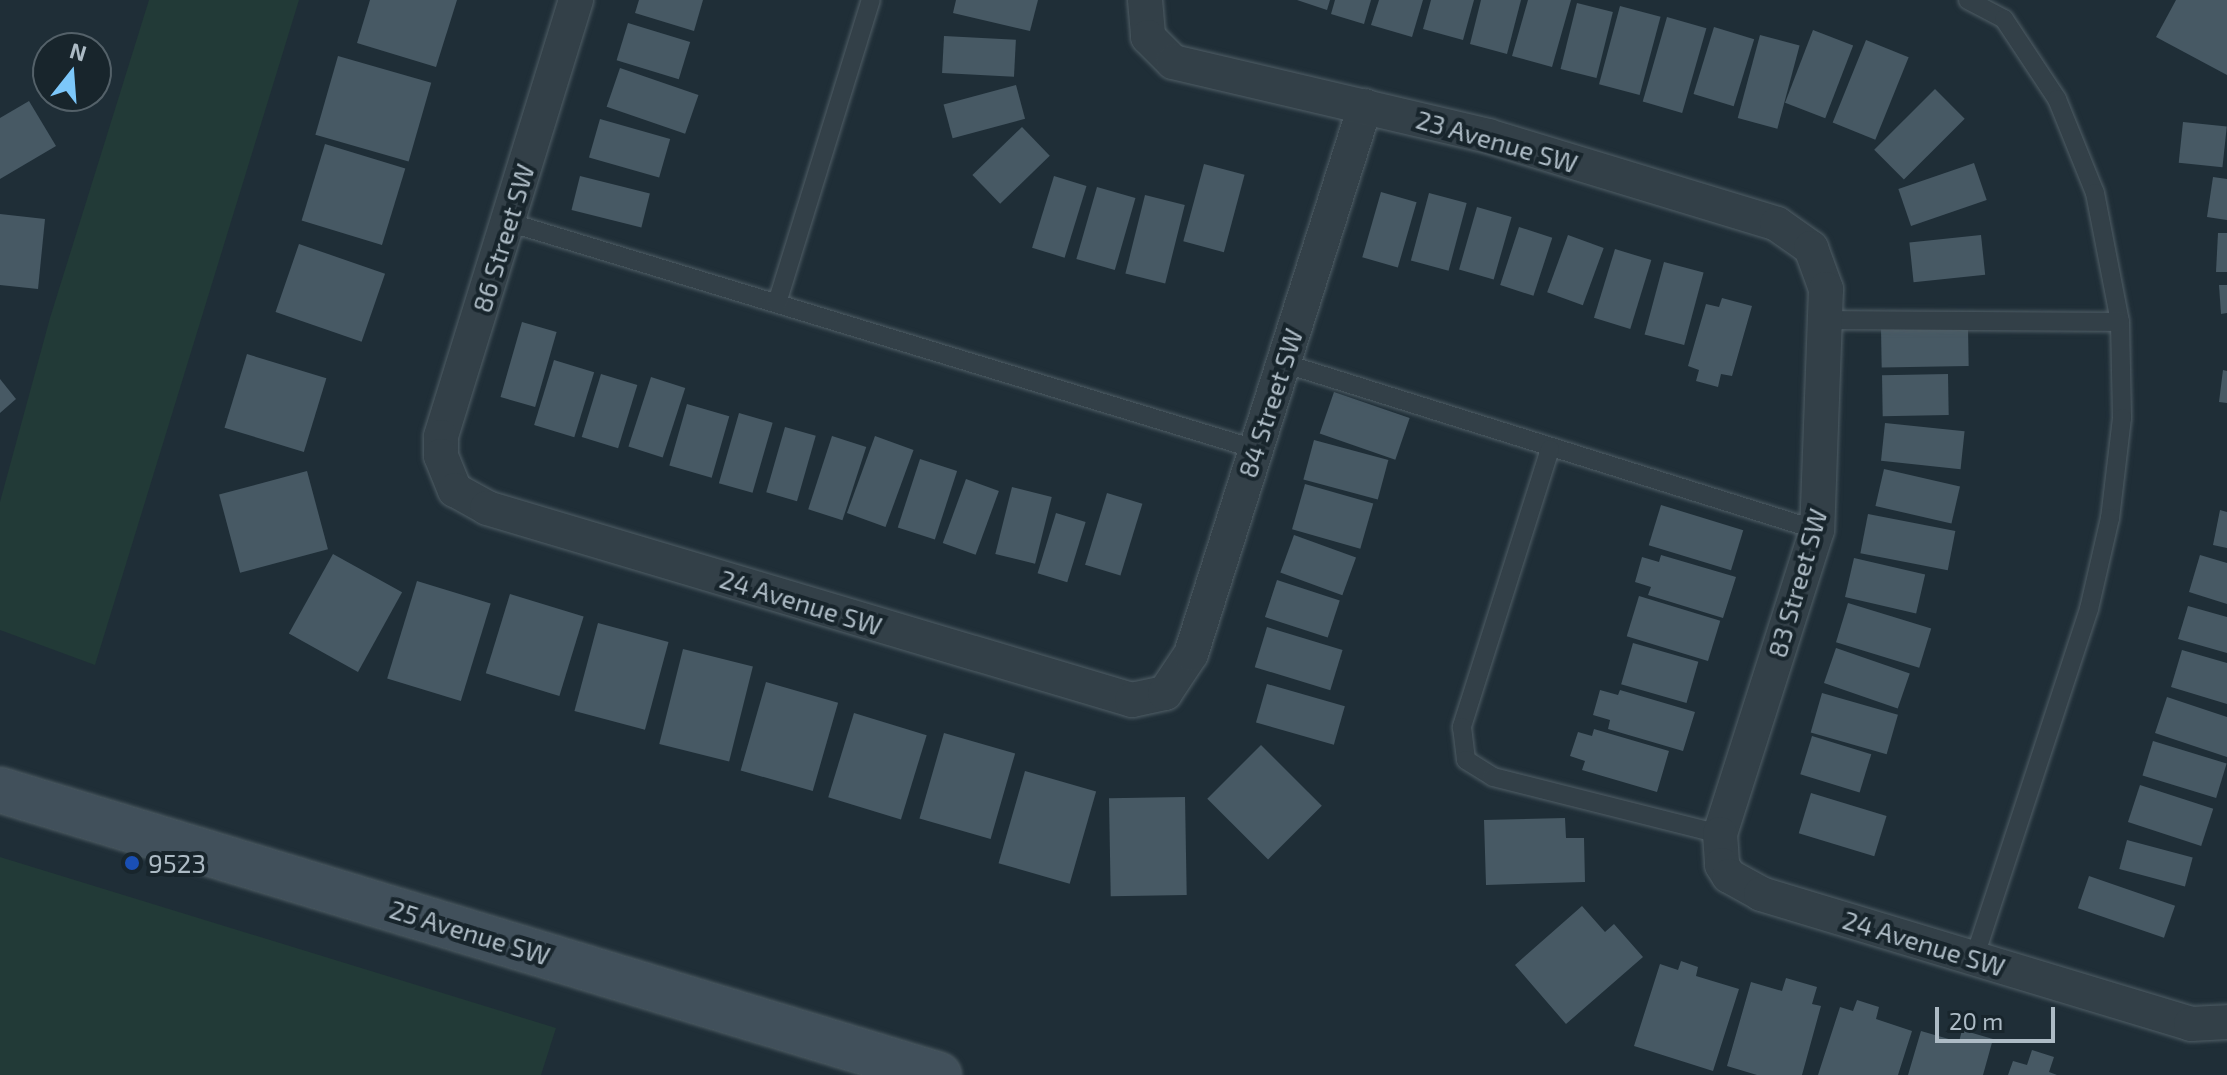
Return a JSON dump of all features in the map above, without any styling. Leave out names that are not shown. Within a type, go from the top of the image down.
[{"type":"main road","name":"25 Avenue SW","points":[[0,790],[939,1075]]},
{"type":"street","name":"86 Street SW","points":[[448,477],[441,437],[576,0]]},
{"type":"street","name":"23 Avenue SW","points":[[1145,0],[1148,37],[1173,62],[1488,136],[1777,224],[1811,248]]},
{"type":"street","name":"84 Street SW","points":[[1165,693],[1191,654],[1365,106]]},
{"type":"street","name":"83 Street SW","points":[[1721,850],[1817,530],[1826,320],[1825,275],[1811,248]]},
{"type":"street","name":"24 Avenue SW","points":[[448,477],[469,499],[518,517],[1112,696],[1132,700],[1165,693]]},
{"type":"street","name":"24 Avenue SW","points":[[1721,850],[1729,876],[1761,894],[2191,1024],[2227,1022]]},
{"type":"lane","points":[[777,303],[871,0]]},
{"type":"lane","points":[[1968,0],[2004,19],[2057,99],[2095,193],[2120,322],[2122,418],[2103,548],[2089,609],[1974,958]]},
{"type":"lane","points":[[508,222],[1255,449]]},
{"type":"lane","points":[[1826,320],[2120,322]]},
{"type":"lane","points":[[1283,363],[1817,530]]},
{"type":"lane","points":[[1550,449],[1462,727],[1466,760],[1493,777],[1721,850]]},
{"type":"green space","points":[[149,0],[299,0],[95,665],[0,630],[0,502],[50,318]]},
{"type":"green space","points":[[0,857],[556,1028],[541,1075],[0,1075]]},
{"type":"building","points":[[370,0],[457,0],[436,67],[357,43]]},
{"type":"building","points":[[639,0],[703,0],[694,31],[635,13]]},
{"type":"building","points":[[956,0],[1038,0],[1030,31],[953,13]]},
{"type":"building","points":[[1297,0],[1330,0],[1327,10]]},
{"type":"building","points":[[1335,0],[1371,0],[1364,24],[1331,14]]},
{"type":"building","points":[[1379,0],[1423,0],[1412,37],[1371,25]]},
{"type":"building","points":[[1431,0],[1474,0],[1463,40],[1423,29]]},
{"type":"building","points":[[1481,0],[1521,0],[1507,54],[1470,44]]},
{"type":"building","points":[[1528,0],[1571,0],[1552,67],[1512,56]]},
{"type":"building","points":[[2176,0],[2227,0],[2227,75],[2156,37]]},
{"type":"building","points":[[1577,3],[1613,12],[1596,78],[1561,69]]},
{"type":"building","points":[[1620,6],[1661,17],[1640,95],[1599,84]]},
{"type":"building","points":[[1667,17],[1706,28],[1682,113],[1643,102]]},
{"type":"building","points":[[628,23],[690,42],[679,79],[617,60]]},
{"type":"building","points":[[1714,27],[1754,39],[1734,106],[1694,94]]},
{"type":"building","points":[[1813,30],[1853,45],[1825,118],[1785,103]]},
{"type":"building","points":[[1760,35],[1800,46],[1777,129],[1738,118]]},
{"type":"building","points":[[944,36],[1016,40],[1014,77],[942,73]]},
{"type":"building","points":[[1866,40],[1909,57],[1875,140],[1833,123]]},
{"type":"building","points":[[338,56],[431,83],[409,162],[315,135]]},
{"type":"building","points":[[620,68],[698,95],[685,134],[607,107]]},
{"type":"building","points":[[1016,85],[1025,119],[953,138],[944,104]]},
{"type":"building","points":[[1935,89],[1965,119],[1904,180],[1874,150]]},
{"type":"building","points":[[29,101],[32,112],[36,112],[56,146],[0,179],[0,118]]},
{"type":"building","points":[[600,119],[670,139],[659,178],[589,157]]},
{"type":"building","points":[[2183,122],[2227,127],[2222,167],[2179,163]]},
{"type":"building","points":[[1022,127],[1050,156],[1000,204],[972,175]]},
{"type":"building","points":[[325,144],[405,169],[382,245],[302,221]]},
{"type":"building","points":[[1974,163],[1987,200],[1911,226],[1898,189]]},
{"type":"building","points":[[1204,164],[1245,175],[1224,252],[1183,241]]},
{"type":"building","points":[[580,176],[650,193],[641,227],[572,210]]},
{"type":"building","points":[[1054,176],[1087,186],[1065,258],[1032,248]]},
{"type":"building","points":[[2213,177],[2227,179],[2227,220],[2207,217]]},
{"type":"building","points":[[1097,187],[1135,198],[1115,270],[1076,259]]},
{"type":"building","points":[[1381,192],[1417,202],[1398,268],[1362,257]]},
{"type":"building","points":[[1429,193],[1467,203],[1449,271],[1411,261]]},
{"type":"building","points":[[1145,195],[1185,205],[1165,284],[1125,274]]},
{"type":"building","points":[[1477,207],[1512,217],[1494,279],[1459,269]]},
{"type":"building","points":[[0,214],[45,219],[38,289],[0,285]]},
{"type":"building","points":[[1519,227],[1552,238],[1533,296],[1500,285]]},
{"type":"building","points":[[2218,233],[2227,233],[2227,272],[2216,272]]},
{"type":"building","points":[[1568,235],[1604,248],[1583,305],[1547,292]]},
{"type":"building","points":[[1981,235],[1985,275],[1914,282],[1909,243]]},
{"type":"building","points":[[299,244],[385,274],[362,342],[276,312]]},
{"type":"building","points":[[1615,249],[1651,260],[1630,329],[1594,318]]},
{"type":"building","points":[[1664,262],[1704,273],[1684,345],[1645,334]]},
{"type":"building","points":[[2219,285],[2227,285],[2227,313],[2221,314]]},
{"type":"building","points":[[1722,298],[1752,306],[1732,376],[1721,374],[1718,387],[1696,381],[1699,370],[1688,366],[1706,304],[1719,307]]},
{"type":"building","points":[[522,322],[557,332],[535,407],[501,397]]},
{"type":"building","points":[[1968,327],[1969,366],[1882,368],[1881,329]]},
{"type":"building","points":[[247,354],[326,378],[304,452],[224,428]]},
{"type":"building","points":[[554,360],[594,372],[574,437],[534,425]]},
{"type":"building","points":[[2223,370],[2227,371],[2227,403],[2219,402]]},
{"type":"building","points":[[601,374],[637,385],[618,448],[582,437]]},
{"type":"building","points":[[1948,374],[1949,415],[1883,416],[1882,375]]},
{"type":"building","points":[[651,377],[685,388],[663,458],[628,446]]},
{"type":"building","points":[[0,379],[16,399],[0,413]]},
{"type":"building","points":[[1334,392],[1410,418],[1395,460],[1320,434]]},
{"type":"building","points":[[687,404],[729,416],[712,478],[669,466]]},
{"type":"building","points":[[739,413],[773,423],[753,493],[719,483]]},
{"type":"building","points":[[1885,423],[1965,431],[1961,469],[1881,461]]},
{"type":"building","points":[[785,427],[816,436],[797,501],[766,492]]},
{"type":"building","points":[[832,436],[866,447],[842,520],[808,509]]},
{"type":"building","points":[[875,436],[914,450],[885,527],[847,513]]},
{"type":"building","points":[[1314,440],[1388,460],[1378,500],[1303,480]]},
{"type":"building","points":[[920,459],[957,471],[935,540],[898,527]]},
{"type":"building","points":[[1884,469],[1960,487],[1951,524],[1875,506]]},
{"type":"building","points":[[307,471],[328,549],[240,573],[219,495]]},
{"type":"building","points":[[966,479],[999,491],[976,555],[943,543]]},
{"type":"building","points":[[1305,484],[1373,504],[1360,549],[1292,529]]},
{"type":"building","points":[[1012,487],[1052,497],[1035,564],[995,554]]},
{"type":"building","points":[[1107,493],[1142,504],[1120,576],[1085,565]]},
{"type":"building","points":[[1661,505],[1743,530],[1731,570],[1649,545]]},
{"type":"building","points":[[2220,510],[2227,512],[2227,548],[2213,545]]},
{"type":"building","points":[[1056,513],[1086,522],[1067,582],[1038,573]]},
{"type":"building","points":[[1868,514],[1955,531],[1948,570],[1860,553]]},
{"type":"building","points":[[1294,535],[1356,558],[1342,595],[1280,573]]},
{"type":"building","points":[[333,554],[402,592],[358,672],[289,634]]},
{"type":"building","points":[[1661,555],[1736,577],[1723,618],[1648,595],[1651,587],[1635,582],[1642,557],[1659,562]]},
{"type":"building","points":[[2200,555],[2227,563],[2227,604],[2189,592]]},
{"type":"building","points":[[1854,558],[1925,574],[1916,613],[1845,597]]},
{"type":"building","points":[[1277,580],[1340,600],[1328,637],[1265,617]]},
{"type":"building","points":[[417,581],[491,604],[461,701],[387,679]]},
{"type":"building","points":[[510,594],[584,617],[559,696],[486,673]]},
{"type":"building","points":[[1639,596],[1720,621],[1708,661],[1627,636]]},
{"type":"building","points":[[1848,603],[1931,628],[1919,668],[1836,642]]},
{"type":"building","points":[[2188,606],[2227,617],[2227,653],[2178,639]]},
{"type":"building","points":[[598,623],[669,642],[645,730],[574,711]]},
{"type":"building","points":[[1267,627],[1343,650],[1330,690],[1255,667]]},
{"type":"building","points":[[1633,643],[1698,662],[1687,703],[1621,684]]},
{"type":"building","points":[[1836,648],[1910,673],[1898,708],[1824,683]]},
{"type":"building","points":[[683,649],[753,666],[729,762],[659,744]]},
{"type":"building","points":[[2182,650],[2227,663],[2227,704],[2171,687]]},
{"type":"building","points":[[766,682],[838,703],[813,791],[741,770]]},
{"type":"building","points":[[1267,684],[1345,706],[1334,745],[1256,722]]},
{"type":"building","points":[[1600,690],[1618,695],[1620,690],[1695,712],[1683,751],[1608,729],[1610,720],[1593,715]]},
{"type":"building","points":[[1822,693],[1898,715],[1887,754],[1811,732]]},
{"type":"building","points":[[2167,697],[2227,717],[2227,757],[2155,733]]},
{"type":"building","points":[[854,713],[927,735],[901,819],[828,797]]},
{"type":"building","points":[[1594,729],[1669,751],[1657,792],[1582,770],[1585,761],[1570,756],[1578,732],[1592,736]]},
{"type":"building","points":[[944,733],[1015,753],[991,839],[919,819]]},
{"type":"building","points":[[1812,736],[1871,754],[1860,792],[1800,774]]},
{"type":"building","points":[[2153,741],[2227,764],[2216,798],[2142,775]]},
{"type":"building","points":[[1261,745],[1322,806],[1268,860],[1207,799]]},
{"type":"building","points":[[1025,771],[1096,791],[1070,884],[999,863]]},
{"type":"building","points":[[2140,785],[2213,809],[2201,846],[2128,822]]},
{"type":"building","points":[[1811,793],[1887,816],[1874,856],[1799,833]]},
{"type":"building","points":[[1185,797],[1187,895],[1111,896],[1109,798]]},
{"type":"building","points":[[1565,818],[1566,838],[1584,838],[1585,882],[1486,885],[1484,820]]},
{"type":"building","points":[[2127,840],[2193,858],[2185,887],[2119,869]]},
{"type":"building","points":[[2089,876],[2175,906],[2164,938],[2078,908]]},
{"type":"building","points":[[1582,906],[1605,932],[1614,924],[1643,957],[1566,1024],[1515,965]]},
{"type":"building","points":[[1681,961],[1698,967],[1696,976],[1739,989],[1713,1071],[1634,1046],[1660,964],[1678,970]]},
{"type":"building","points":[[1786,978],[1817,987],[1812,1004],[1821,1006],[1802,1075],[1757,1075],[1727,1066],[1751,982],[1782,991]]},
{"type":"building","points":[[1857,1000],[1879,1007],[1876,1019],[1912,1031],[1898,1075],[1818,1075],[1840,1007],[1853,1011]]},
{"type":"building","points":[[1962,1030],[1993,1039],[1983,1075],[1908,1075],[1921,1031],[1959,1042]]},
{"type":"building","points":[[2032,1050],[2054,1057],[2049,1072],[2057,1075],[2008,1075],[2013,1061],[2027,1065]]},
{"type":"place","name":"9523","points":[[132,863]]}]
